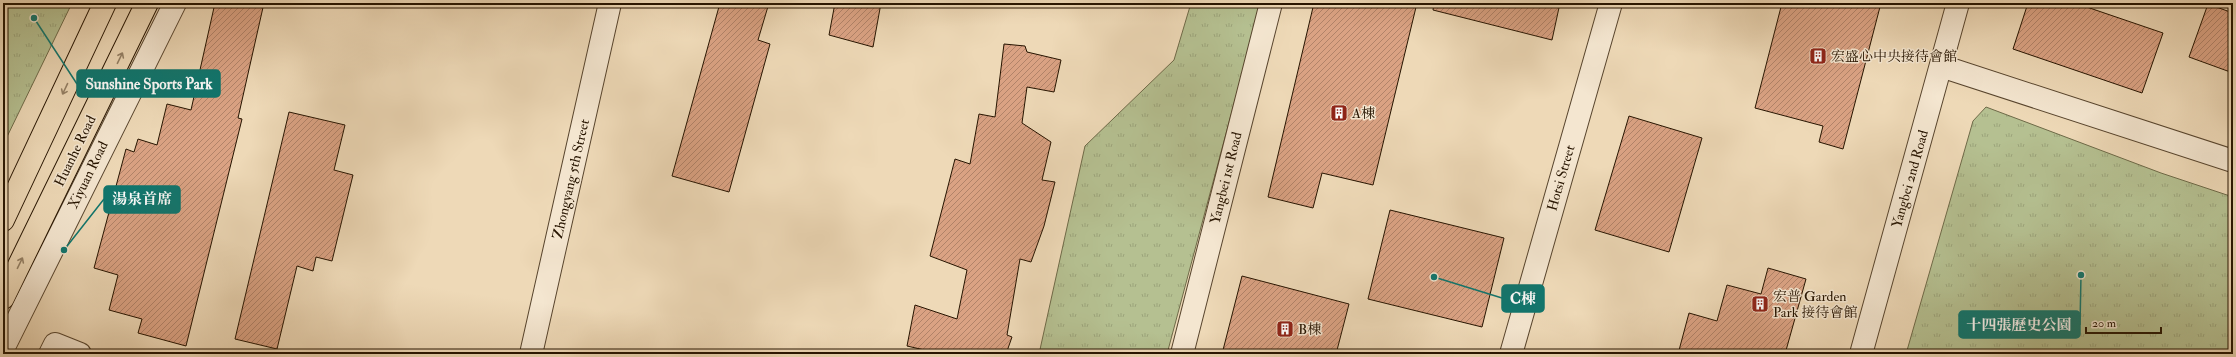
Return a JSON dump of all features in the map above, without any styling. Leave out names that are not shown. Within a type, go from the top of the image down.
[{"type":"highway","points":[[3,220],[105,3]]},
{"type":"highway","name":"Huanhe Road","points":[[3,298],[147,3]]},
{"type":"street","name":"Xiyuan Road","points":[[3,349],[175,3]]},
{"type":"street","name":"Zhongyang 5th Street","points":[[531,354],[610,3]]},
{"type":"street","name":"Yangbei 1st Road","points":[[1182,354],[1271,3]]},
{"type":"street","name":"Hotsi Street","points":[[1511,354],[1611,3]]},
{"type":"street","name":"Yangbei 2nd Road","points":[[1861,354],[1958,3]]},
{"type":"street","points":[[1941,66],[2233,161]]},
{"type":"street","points":[[50,354],[55,344],[80,354]]},
{"type":"green space","points":[[3,3],[72,3],[3,145]]},
{"type":"green space","points":[[1191,3],[1261,3],[1167,354],[1039,354],[1085,146],[1174,60]]},
{"type":"green space","points":[[1986,107],[2161,173],[2233,197],[2233,354],[1906,354],[1973,121]]},
{"type":"building","points":[[215,3],[264,3],[238,118],[242,119],[186,346],[138,333],[142,319],[109,310],[118,275],[94,268],[126,149],[134,152],[138,139],[157,145],[167,104],[191,110]]},
{"type":"building","points":[[720,3],[769,3],[758,40],[770,44],[729,192],[672,176]]},
{"type":"building","points":[[835,3],[881,3],[873,47],[829,35]]},
{"type":"building","name":"A棟","points":[[1314,3],[1417,3],[1373,185],[1322,173],[1313,208],[1268,197]]},
{"type":"building","points":[[1434,3],[1560,3],[1552,40],[1433,10]]},
{"type":"building","name":"宏盛心中央接待會館","points":[[1782,3],[1881,3],[1843,149],[1819,142],[1823,126],[1755,108]]},
{"type":"building","points":[[2028,3],[2075,3],[2163,33],[2142,93],[2013,49]]},
{"type":"building","points":[[2208,4],[2233,13],[2233,73],[2189,57]]},
{"type":"building","points":[[1004,44],[1025,46],[1027,52],[1061,60],[1054,92],[1027,87],[1022,123],[1051,142],[1042,180],[1055,182],[1044,226],[1031,262],[1020,259],[1007,335],[1012,337],[1006,354],[942,354],[907,346],[915,305],[957,319],[967,270],[930,256],[955,159],[970,164],[979,114],[995,117]]},
{"type":"building","points":[[289,112],[345,125],[334,170],[353,175],[332,261],[316,257],[313,271],[297,266],[277,349],[235,339]]},
{"type":"building","points":[[1629,116],[1702,138],[1669,252],[1595,230]]},
{"type":"building","points":[[1390,210],[1504,238],[1482,327],[1368,299]]},
{"type":"building","name":"宏普 Garden Park 接待會館","points":[[1768,268],[1806,279],[1785,354],[1678,354],[1689,313],[1717,321],[1727,285],[1761,294]]},
{"type":"building","name":"B棟","points":[[1242,276],[1349,304],[1336,354],[1222,354]]},
{"type":"place","name":"Sunshine Sports Park","points":[[34,18]]},
{"type":"place","name":"宏盛心中央接待會館","points":[[1818,56]]},
{"type":"place","name":"A棟","points":[[1339,113]]},
{"type":"place","name":"湯泉首席","points":[[64,250]]},
{"type":"place","name":"十四張歷史公園","points":[[2081,275]]},
{"type":"place","name":"C棟","points":[[1434,277]]},
{"type":"place","name":"宏普 Garden Park 接待會館","points":[[1760,304]]},
{"type":"place","name":"B棟","points":[[1285,329]]}]
